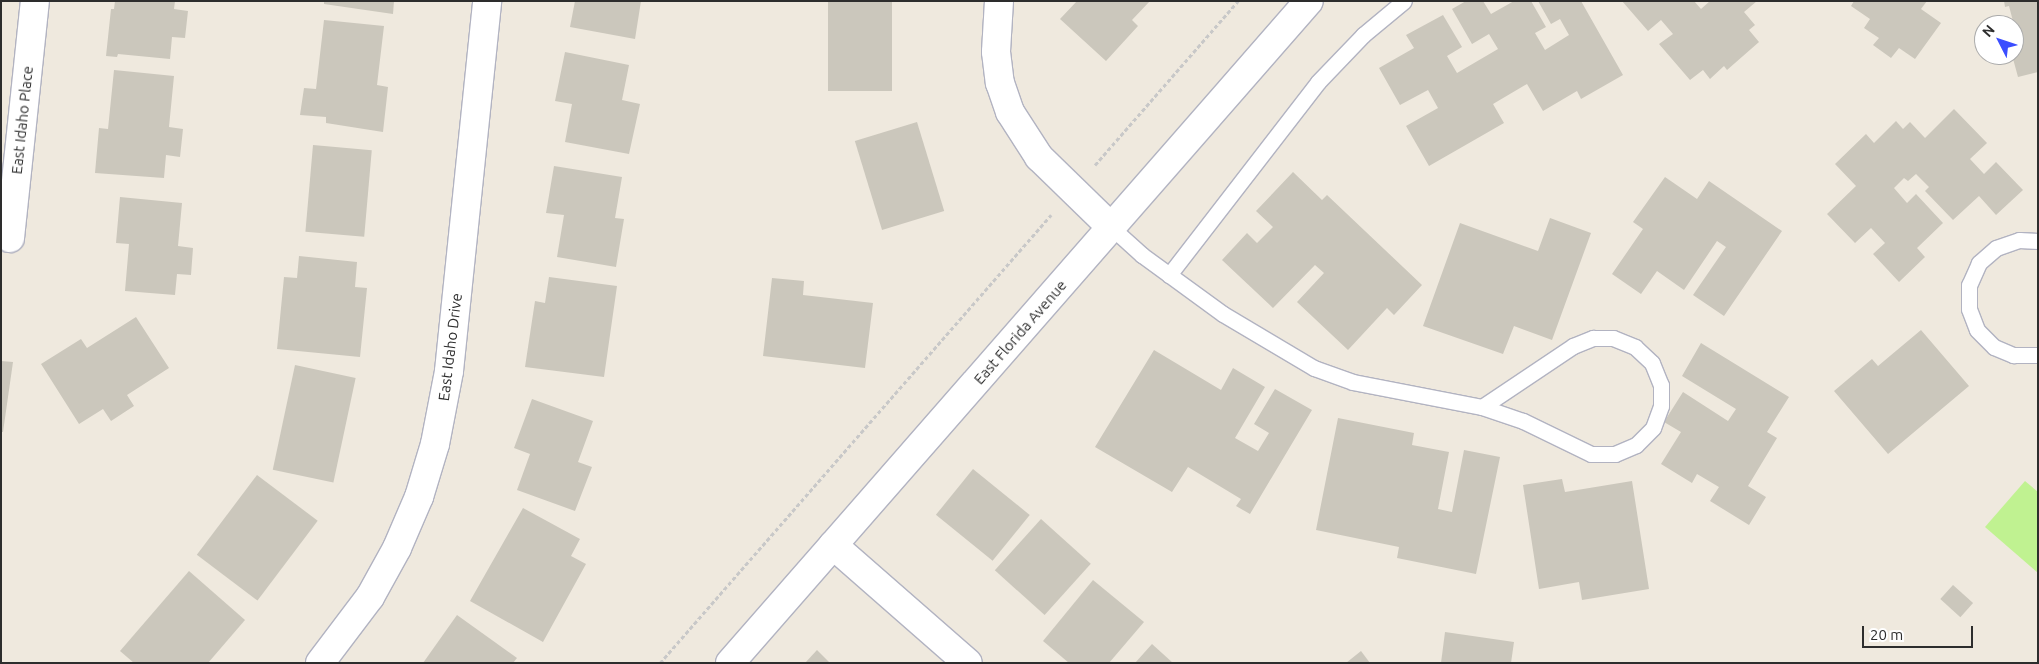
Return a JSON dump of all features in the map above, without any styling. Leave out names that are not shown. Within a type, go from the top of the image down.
[{"type":"street","name":"East Idaho Place","points":[[10,238],[35,1]]},
{"type":"street","name":"East Idaho Drive","points":[[320,663],[370,597],[397,548],[419,497],[435,444],[448,371],[487,1]]},
{"type":"street","points":[[999,1],[996,52],[1000,83],[1010,112],[1039,157],[1111,227]]},
{"type":"street","name":"East Florida Avenue","points":[[730,663],[1309,1]]},
{"type":"street","points":[[833,545],[968,663]]},
{"type":"lane","points":[[1169,276],[1318,82],[1363,35],[1404,1]]},
{"type":"lane","points":[[1111,227],[1169,276],[1264,341],[1314,368],[1353,382],[1482,407],[1523,421],[1591,454],[1614,454],[1636,445],[1653,428],[1661,406],[1661,385],[1652,363],[1635,347],[1613,338],[1593,338],[1573,346],[1482,407]]},
{"type":"lane","points":[[2038,241],[2019,240],[1996,248],[1979,263],[1969,285],[1968,309],[1977,330],[1994,347],[2013,355],[2038,355]]},
{"type":"path","points":[[1113,144],[1238,1]]},
{"type":"path","points":[[660,663],[1033,235]]},
{"type":"green space","points":[[2025,481],[2038,492],[2038,573],[1985,527]]},
{"type":"building","points":[[115,1],[175,1],[174,9],[188,11],[185,38],[172,37],[170,59],[118,54],[117,57],[106,56],[111,9],[114,9]]},
{"type":"building","points":[[324,1],[394,1],[393,14],[324,4]]},
{"type":"building","points":[[575,1],[641,1],[635,39],[570,27]]},
{"type":"building","points":[[828,1],[892,1],[892,91],[828,91]]},
{"type":"building","points":[[1077,1],[1150,1],[1132,20],[1138,26],[1106,61],[1060,19]]},
{"type":"building","points":[[1466,1],[1483,1],[1491,14],[1514,1],[1531,1],[1546,27],[1535,33],[1545,50],[1569,35],[1560,19],[1551,24],[1538,1],[1581,1],[1623,75],[1581,99],[1577,91],[1543,111],[1527,84],[1493,104],[1504,123],[1429,166],[1406,126],[1438,108],[1428,90],[1400,105],[1379,68],[1414,48],[1406,35],[1443,15],[1462,47],[1447,56],[1457,73],[1498,49],[1489,34],[1472,44],[1452,9]]},
{"type":"building","points":[[1622,1],[1694,1],[1701,9],[1710,1],[1757,1],[1744,12],[1755,25],[1749,30],[1759,42],[1727,70],[1724,66],[1710,79],[1703,70],[1690,80],[1659,44],[1673,34],[1661,20],[1648,31]]},
{"type":"building","points":[[1854,1],[1927,1],[1921,9],[1941,23],[1915,59],[1899,48],[1891,58],[1873,45],[1879,38],[1864,28],[1870,19],[1851,6]]},
{"type":"building","points":[[2004,1],[2038,1],[2038,72],[2018,77],[2015,65],[2024,65],[2024,15],[2011,15],[2009,6],[2005,7]]},
{"type":"building","points":[[324,20],[384,26],[377,85],[388,87],[383,132],[326,123],[326,117],[300,115],[304,88],[316,89]]},
{"type":"building","points":[[565,52],[629,65],[622,100],[640,104],[629,154],[565,142],[572,104],[555,101]]},
{"type":"building","points":[[114,70],[174,76],[169,127],[183,129],[180,157],[166,155],[164,178],[95,173],[99,128],[108,129]]},
{"type":"building","points":[[1954,109],[1987,143],[1970,159],[1984,174],[1996,162],[2023,190],[1996,215],[1979,196],[1953,220],[1925,191],[1929,187],[1916,174],[1908,181],[1904,178],[1894,188],[1907,203],[1916,194],[1943,223],[1917,248],[1925,257],[1899,282],[1873,254],[1885,243],[1871,228],[1855,243],[1827,214],[1856,186],[1835,164],[1866,134],[1874,143],[1896,121],[1903,129],[1910,122],[1925,138]]},
{"type":"building","points":[[917,122],[944,211],[882,230],[855,141]]},
{"type":"building","points":[[313,145],[372,150],[364,237],[305,232]]},
{"type":"building","points":[[554,166],[622,177],[615,218],[624,219],[616,267],[557,257],[564,215],[546,213]]},
{"type":"building","points":[[1293,172],[1322,200],[1327,195],[1422,285],[1394,315],[1387,308],[1348,350],[1297,302],[1324,273],[1315,265],[1273,308],[1222,260],[1247,233],[1257,243],[1273,227],[1256,211]]},
{"type":"building","points":[[1665,177],[1697,199],[1709,181],[1782,231],[1724,316],[1693,295],[1726,247],[1717,241],[1684,290],[1657,271],[1641,294],[1612,274],[1643,229],[1633,222]]},
{"type":"building","points":[[120,197],[182,203],[178,246],[193,248],[191,275],[177,274],[175,295],[125,291],[129,244],[116,243]]},
{"type":"building","points":[[1550,218],[1591,233],[1552,340],[1514,326],[1503,354],[1423,326],[1460,223],[1538,251]]},
{"type":"building","points":[[299,256],[357,262],[355,287],[367,288],[360,357],[277,349],[284,277],[297,278]]},
{"type":"building","points":[[549,277],[617,286],[604,377],[525,367],[535,301],[545,303]]},
{"type":"building","points":[[772,278],[804,281],[803,295],[873,303],[865,368],[763,356]]},
{"type":"building","points":[[136,317],[169,368],[127,395],[134,406],[111,421],[103,409],[79,424],[41,364],[81,339],[87,348]]},
{"type":"building","points":[[1921,330],[1969,386],[1888,454],[1834,391],[1872,359],[1878,366]]},
{"type":"building","points":[[1701,343],[1789,397],[1767,432],[1777,438],[1748,486],[1766,497],[1749,525],[1710,501],[1719,487],[1697,474],[1692,483],[1661,464],[1681,432],[1664,422],[1683,392],[1728,421],[1736,409],[1682,376]]},
{"type":"building","points":[[1154,350],[1221,390],[1233,368],[1265,387],[1235,438],[1258,451],[1269,433],[1254,424],[1275,389],[1312,410],[1250,514],[1236,506],[1241,499],[1188,467],[1172,492],[1095,447]]},
{"type":"building","points":[[1,361],[13,362],[3,432],[1,432]]},
{"type":"building","points":[[295,365],[356,378],[333,483],[273,470]]},
{"type":"building","points":[[532,399],[593,421],[578,462],[592,467],[575,511],[517,490],[530,454],[514,448]]},
{"type":"building","points":[[1338,418],[1414,433],[1412,445],[1449,452],[1438,509],[1452,512],[1464,450],[1500,457],[1476,574],[1397,558],[1399,547],[1316,530]]},
{"type":"building","points":[[973,469],[1030,515],[993,561],[936,515]]},
{"type":"building","points":[[257,475],[318,521],[258,601],[197,555]]},
{"type":"building","points":[[1562,479],[1565,492],[1632,481],[1649,589],[1582,600],[1579,582],[1539,589],[1523,485]]},
{"type":"building","points":[[523,508],[580,539],[571,556],[586,564],[543,642],[470,601]]},
{"type":"building","points":[[1041,519],[1091,564],[1045,615],[995,570]]},
{"type":"building","points":[[189,571],[245,620],[208,663],[134,663],[120,651]]},
{"type":"building","points":[[1093,580],[1144,622],[1109,663],[1069,663],[1043,641]]},
{"type":"building","points":[[1953,585],[1973,603],[1960,617],[1940,599]]},
{"type":"building","points":[[457,615],[517,658],[513,663],[423,663]]},
{"type":"building","points":[[1445,632],[1514,642],[1511,663],[1441,663]]},
{"type":"building","points":[[1152,644],[1173,663],[1135,663]]},
{"type":"building","points":[[817,650],[830,663],[805,663]]},
{"type":"building","points":[[1361,651],[1370,663],[1346,663]]}]
